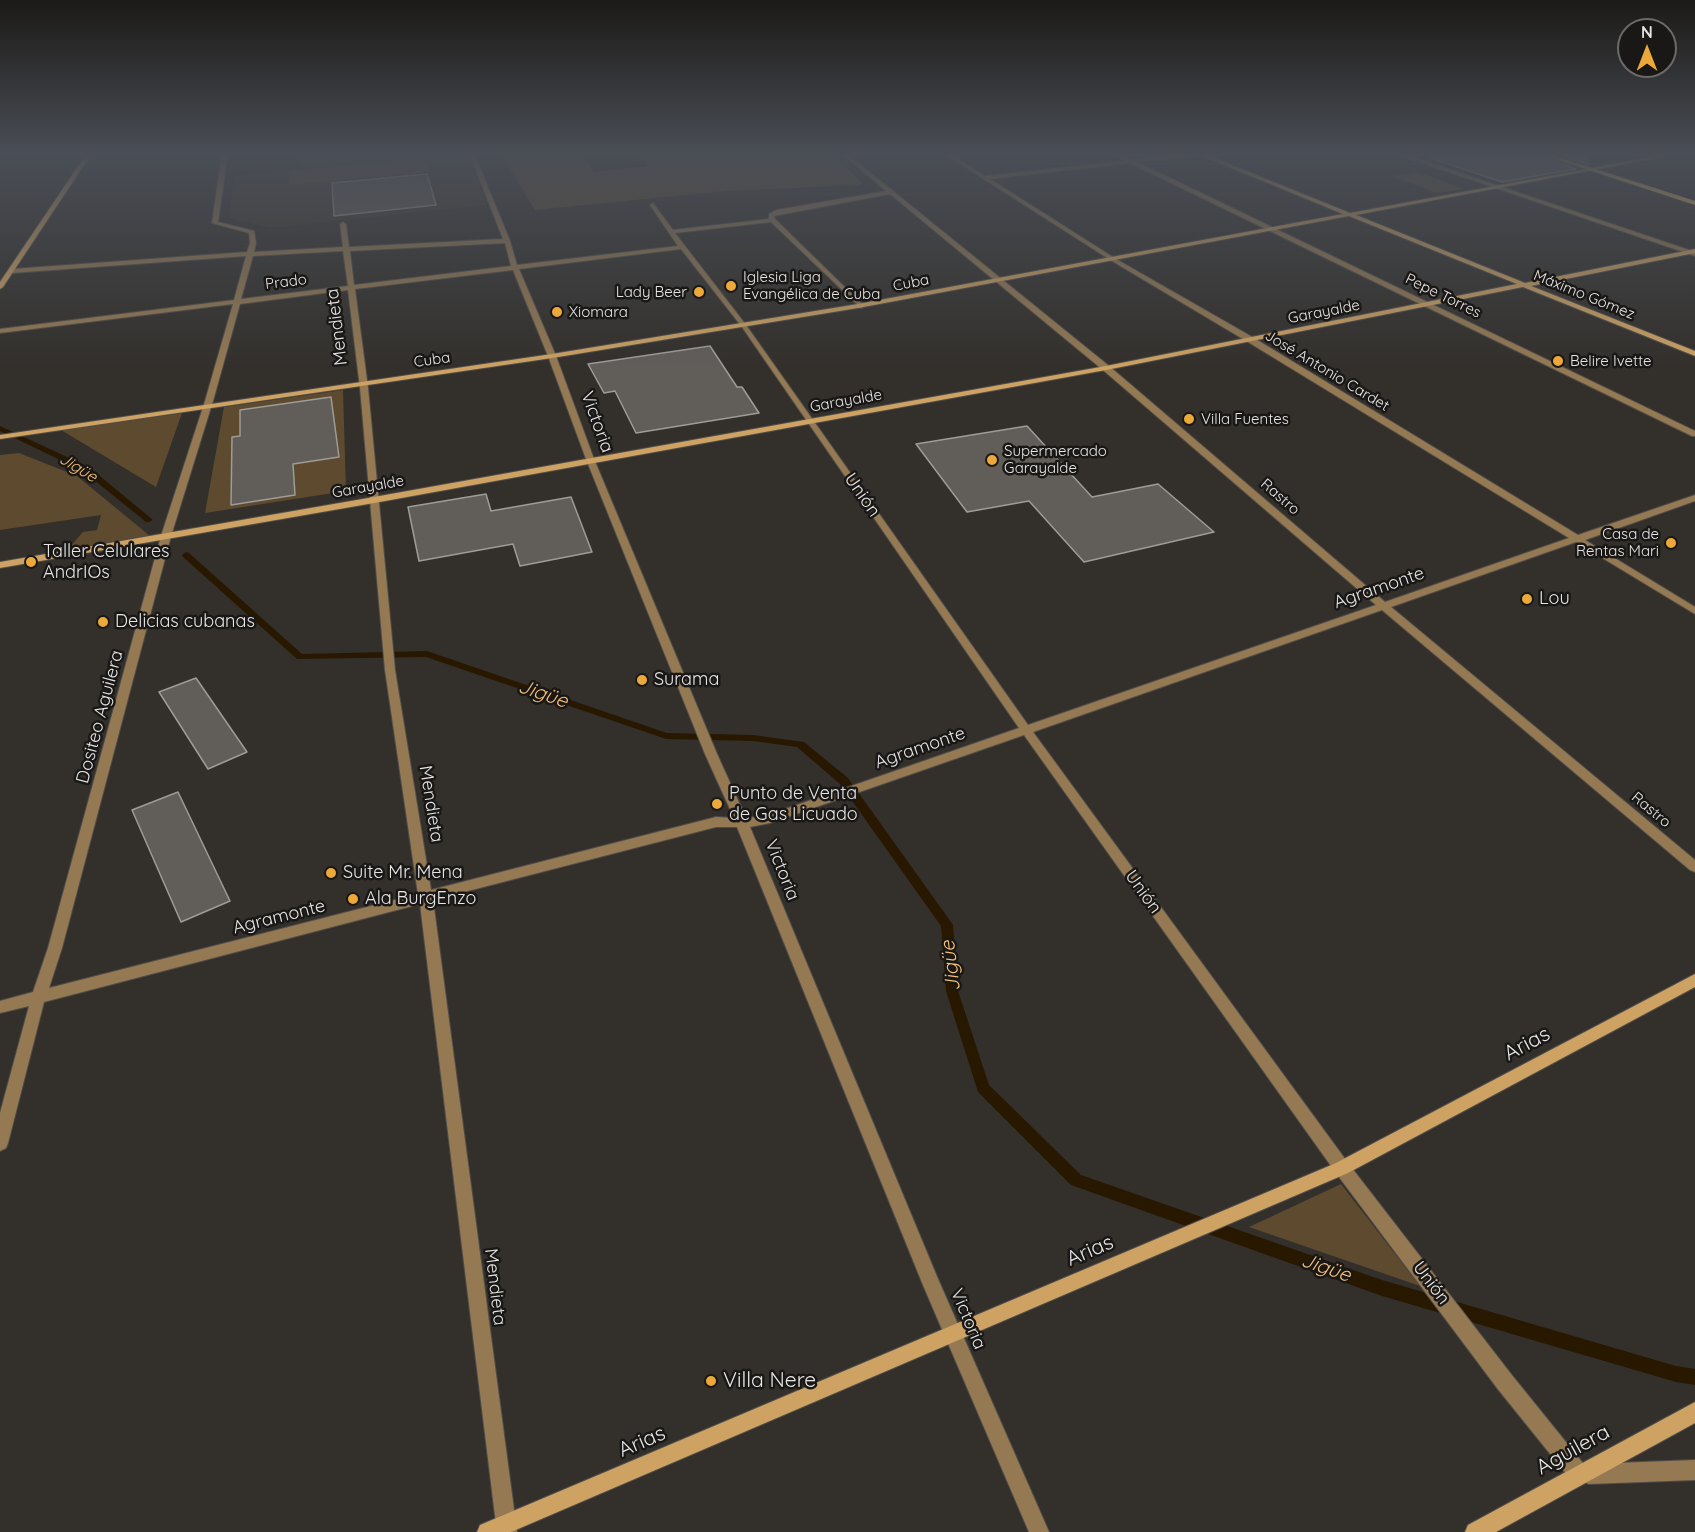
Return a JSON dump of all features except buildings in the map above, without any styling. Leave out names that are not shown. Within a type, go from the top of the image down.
[{"type":"street","points":[[0,287],[43,224]]},
{"type":"street","name":"Dositeo Aguilera","points":[[0,1143],[166,536],[207,406],[253,243],[252,232],[221,224]]},
{"type":"street","name":"Victoria","points":[[500,224],[515,268],[552,356],[591,461],[711,754],[742,823],[952,1334],[1039,1532]]},
{"type":"street","name":"Unión","points":[[666,224],[744,326],[1026,730],[1342,1168],[1504,1381],[1579,1474]]},
{"type":"street","points":[[671,232],[734,224]]},
{"type":"street","points":[[777,224],[861,306]]},
{"type":"street","name":"Rastro","points":[[931,224],[1106,368],[1383,606],[1695,867]]},
{"type":"street","name":"José Antonio Cardet","points":[[1057,224],[1695,611]]},
{"type":"street","name":"Pepe Torres","points":[[1262,224],[1431,304],[1695,434]]},
{"type":"street","name":"Cuba","points":[[0,437],[744,326],[1302,224]]},
{"type":"street","name":"Máximo Gómez","points":[[1374,224],[1695,354]]},
{"type":"street","points":[[1607,224],[1693,253]]},
{"type":"street","name":"Mendieta","points":[[343,225],[363,384],[390,670],[426,898],[506,1528]]},
{"type":"street","points":[[12,271],[249,254],[507,241]]},
{"type":"street","name":"Prado","points":[[0,331],[683,247]]},
{"type":"street","name":"Garayalde","points":[[0,565],[1106,368],[1693,253]]},
{"type":"street","name":"Agramonte","points":[[0,1007],[716,822],[742,823],[766,820],[1695,498]]},
{"type":"street","name":"Arias","points":[[487,1532],[506,1528],[1342,1168],[1695,980]]},
{"type":"street","name":"Aguilera","points":[[1475,1532],[1691,1414]]},
{"type":"street","points":[[1579,1474],[1695,1470]]},
{"type":"shaded area","points":[[256,224],[303,224],[270,228]]},
{"type":"shaded area","points":[[343,390],[346,491],[205,513],[224,407]]},
{"type":"shaded area","points":[[182,413],[156,487],[61,430]]},
{"type":"shaded area","points":[[19,453],[77,476],[150,536],[67,550],[83,532],[97,530],[101,515],[0,530],[0,455]]},
{"type":"shaded area","points":[[1341,1184],[1420,1286],[1249,1227]]},
{"type":"waterway","name":"Jigüe","points":[[0,428],[86,469],[149,520]]},
{"type":"waterway","name":"Jigüe","points":[[186,555],[300,657],[427,654],[666,736],[753,738],[800,744],[844,781],[947,925],[952,991],[983,1088],[1076,1180],[1382,1288],[1676,1374],[1695,1377]]},
{"type":"place","name":"Iglesia Liga Evangélica de Cuba","points":[[731,286]]},
{"type":"place","name":"Lady Beer","points":[[699,292]]},
{"type":"place","name":"Xiomara","points":[[557,312]]},
{"type":"place","name":"Belire Ivette","points":[[1558,361]]},
{"type":"place","name":"Villa Fuentes","points":[[1189,419]]},
{"type":"place","name":"Supermercado Garayalde","points":[[992,460]]},
{"type":"place","name":"Casa de Rentas Mari","points":[[1671,543]]},
{"type":"place","name":"Taller Celulares AndrIOs","points":[[31,562]]},
{"type":"place","name":"Lou","points":[[1527,599]]},
{"type":"place","name":"Delicias cubanas","points":[[103,622]]},
{"type":"place","name":"Surama","points":[[642,680]]},
{"type":"place","name":"Punto de Venta de Gas Licuado","points":[[717,804]]},
{"type":"place","name":"Suite Mr. Mena","points":[[331,873]]},
{"type":"place","name":"Ala BurgEnzo","points":[[353,899]]},
{"type":"place","name":"Villa Nere","points":[[711,1381]]}]
